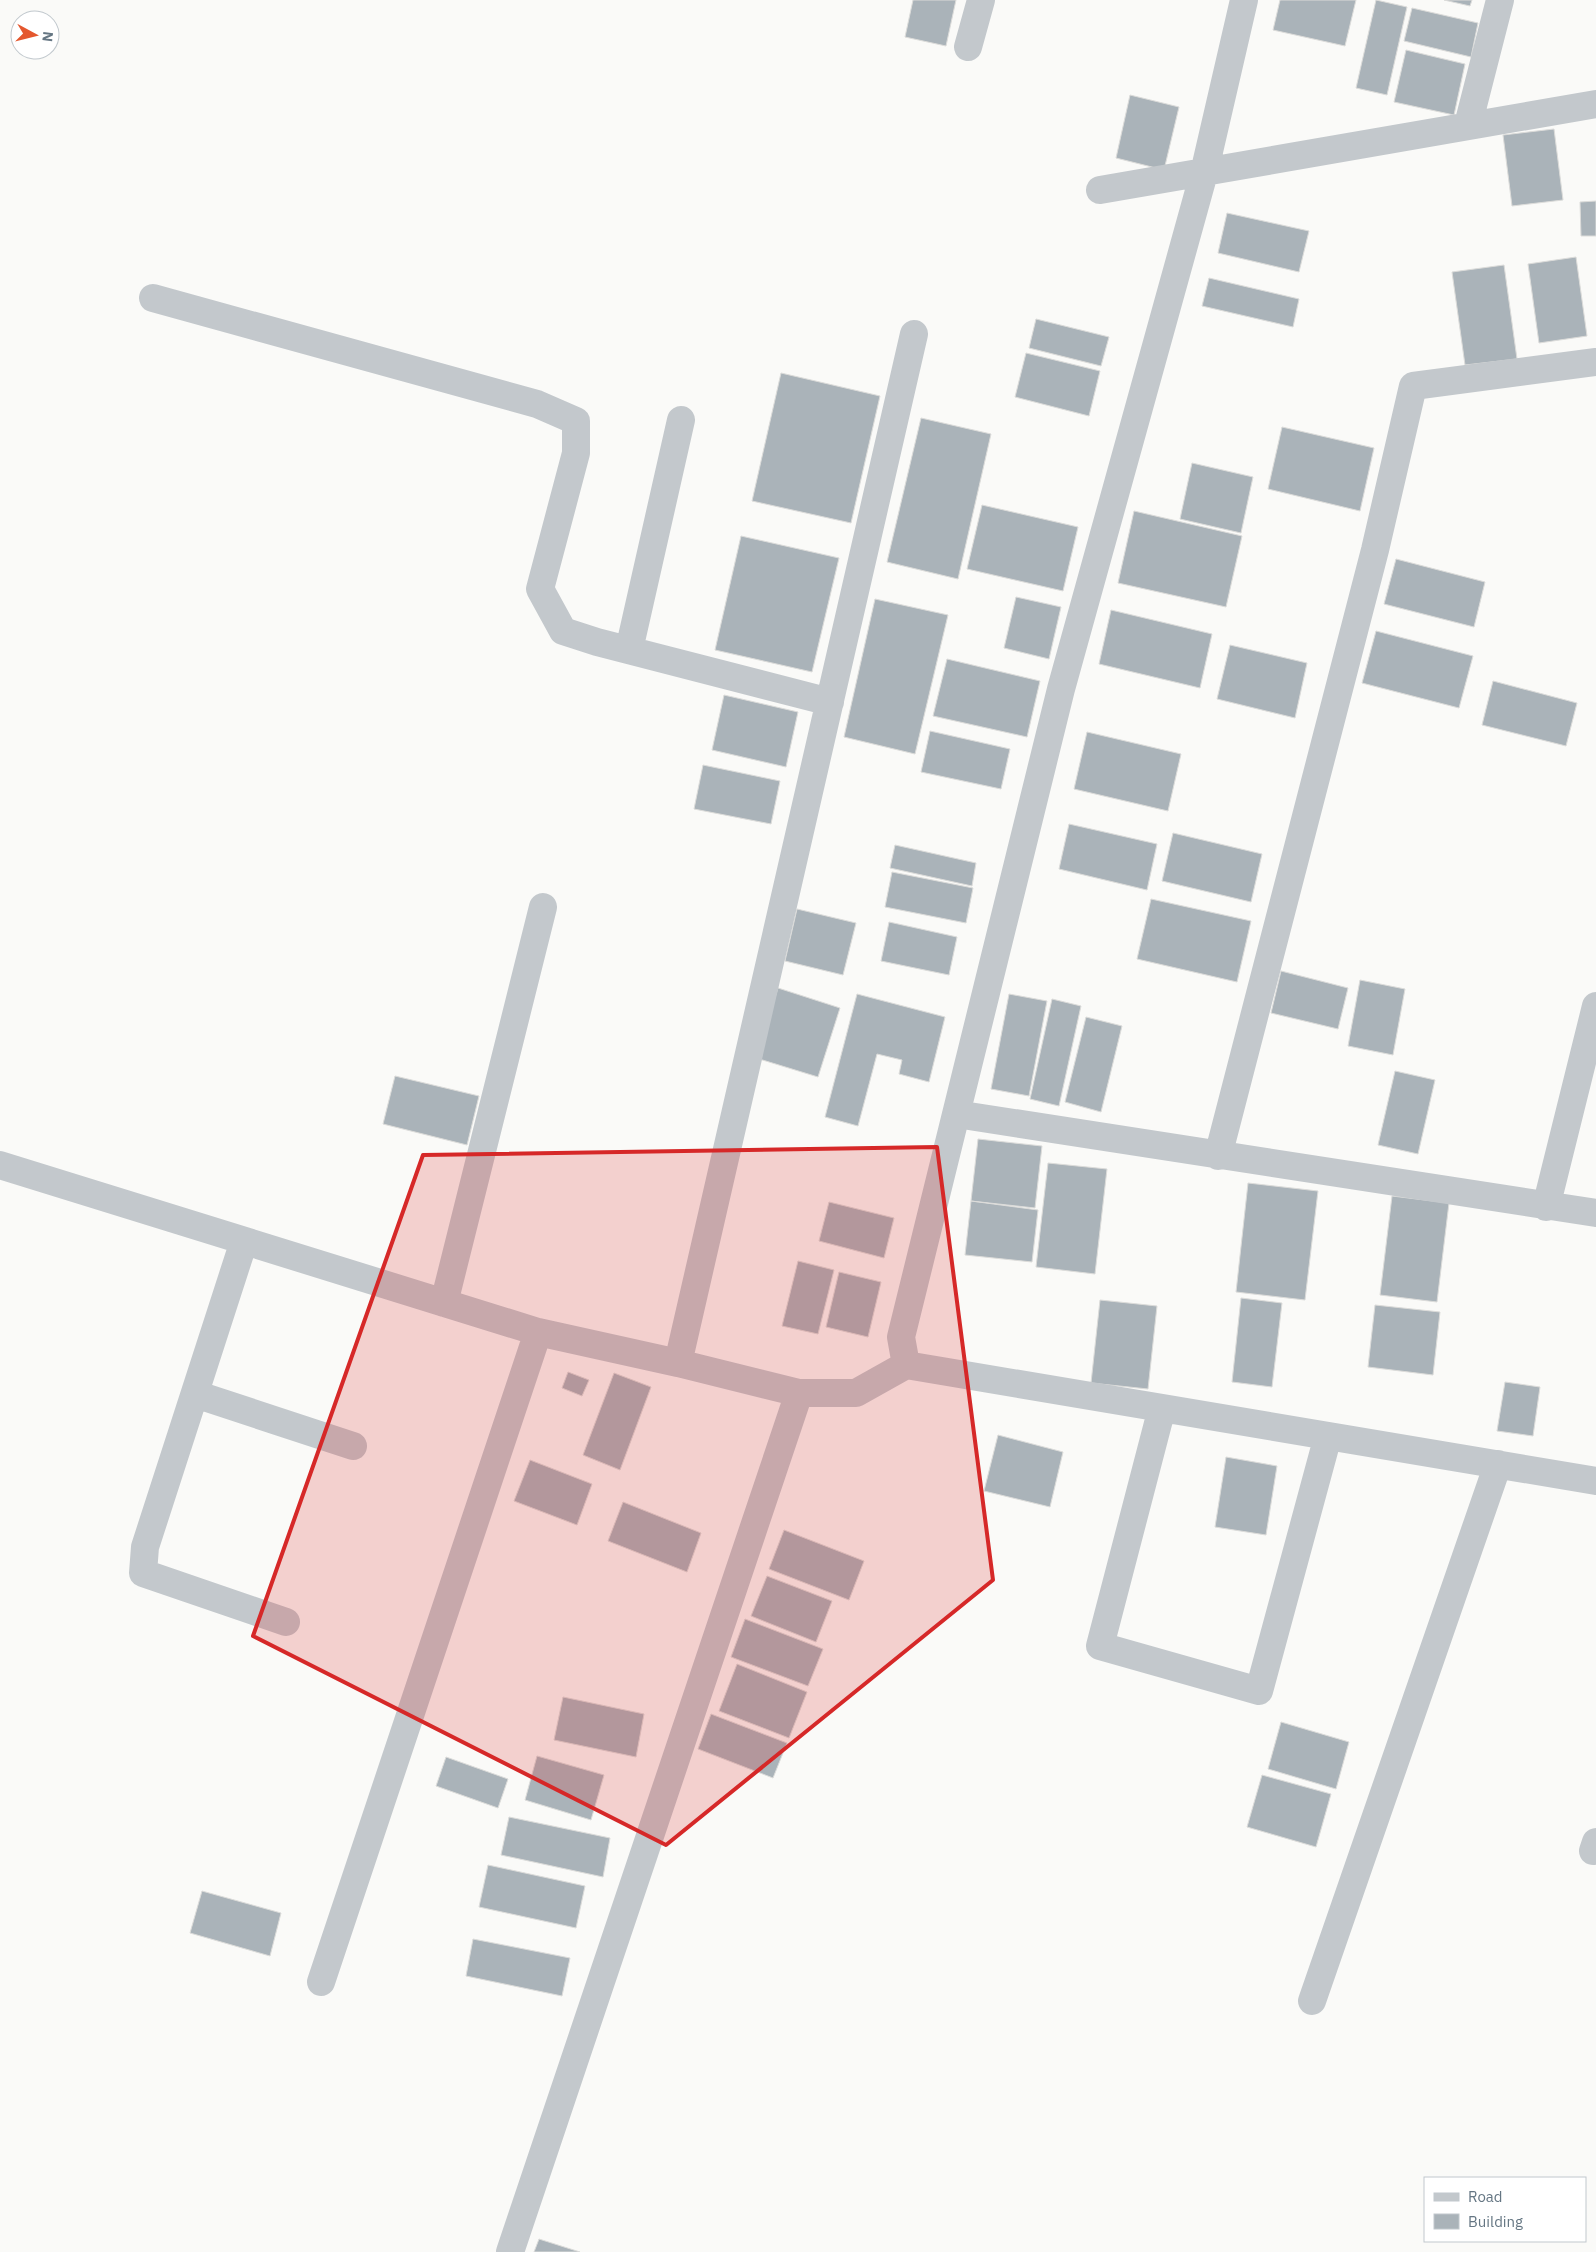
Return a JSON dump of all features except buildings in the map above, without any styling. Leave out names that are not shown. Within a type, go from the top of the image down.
[{"type":"street","points":[[968,47],[981,0]]},
{"type":"street","points":[[906,1365],[901,1337],[1061,689],[1204,173],[1244,0]]},
{"type":"street","points":[[1468,125],[1500,0]]},
{"type":"street","points":[[1100,190],[1596,104]]},
{"type":"street","points":[[152,298],[537,404],[576,421],[576,453],[540,589],[563,631],[830,702]]},
{"type":"street","points":[[678,1363],[914,334]]},
{"type":"street","points":[[1218,1156],[1375,550],[1413,386],[1596,362]]},
{"type":"street","points":[[629,650],[681,420]]},
{"type":"street","points":[[444,1303],[543,907]]},
{"type":"street","points":[[1546,1207],[1596,1006]]},
{"type":"street","points":[[956,1114],[1596,1214]]},
{"type":"street","points":[[0,1165],[538,1332],[678,1363],[799,1393],[856,1393],[906,1365],[1596,1481]]},
{"type":"street","points":[[244,1240],[144,1547],[143,1573],[286,1622]]},
{"type":"street","points":[[321,1982],[538,1332]]},
{"type":"street","points":[[510,2252],[799,1393]]},
{"type":"street","points":[[195,1394],[353,1446]]},
{"type":"street","points":[[1162,1408],[1100,1646],[1259,1691],[1328,1436]]},
{"type":"street","points":[[1312,2001],[1498,1464]]},
{"type":"highlighted area","points":[[937,1147],[993,1580],[666,1845],[253,1636],[423,1155]]}]
